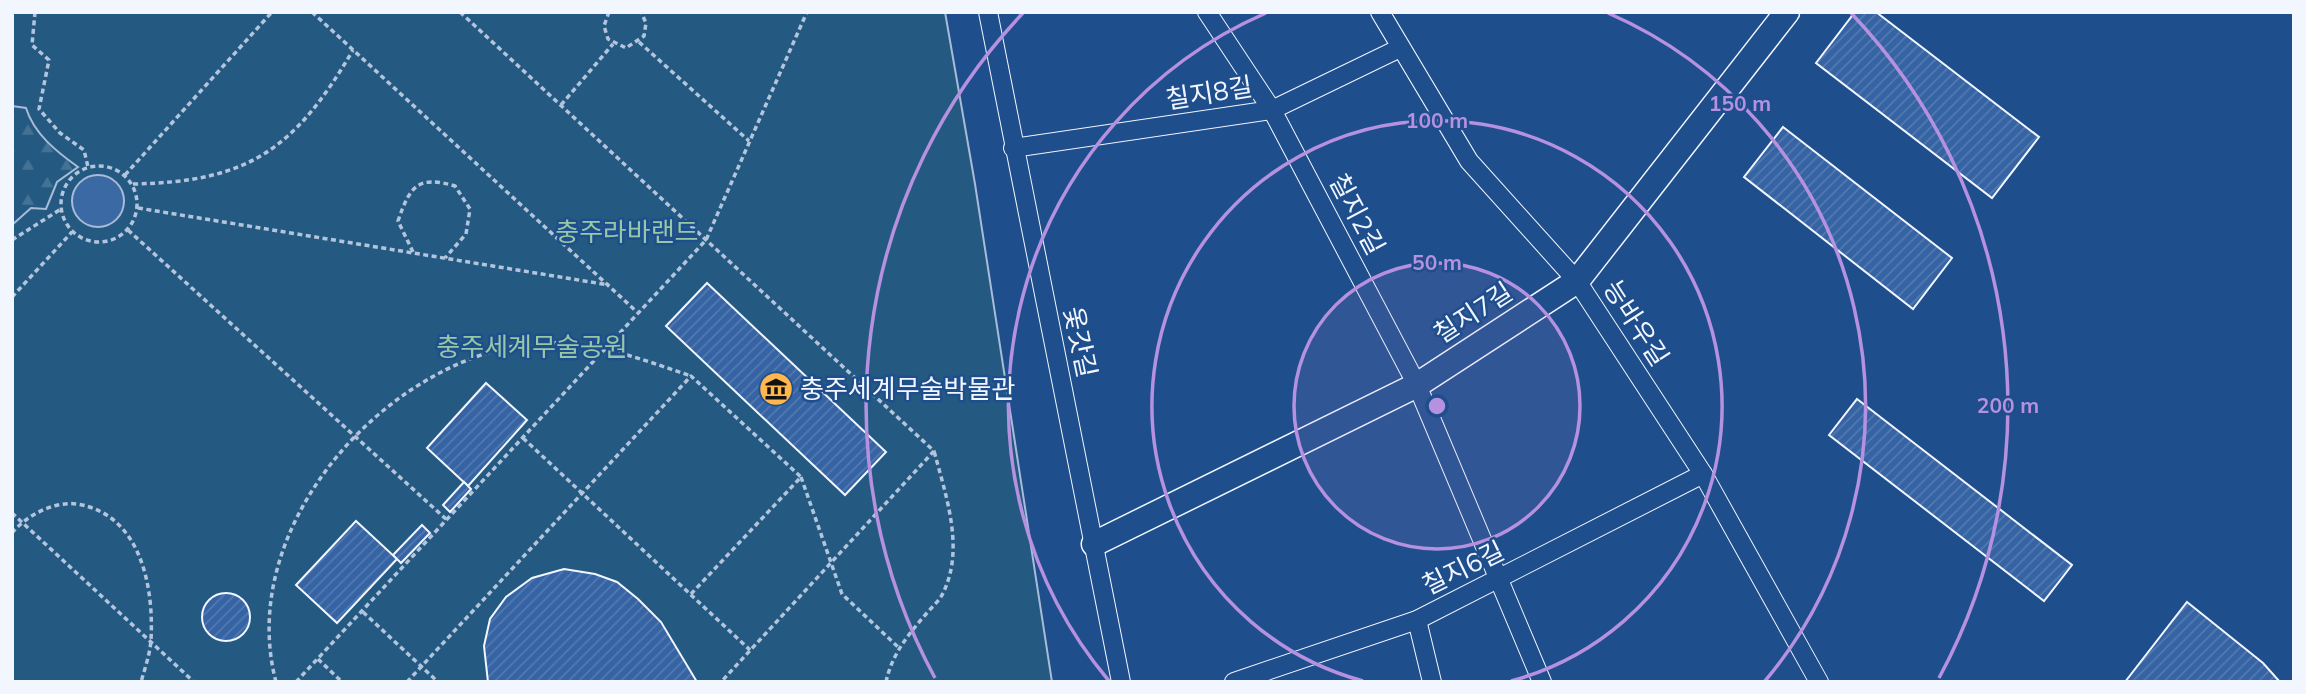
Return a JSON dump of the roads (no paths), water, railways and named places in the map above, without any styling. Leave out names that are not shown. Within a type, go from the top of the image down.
[{"type":"street","name":"옻갓길","points":[[988,12],[1121,682]]},
{"type":"street","name":"칠지2길","points":[[1207,12],[1272,110],[1417,384],[1542,682]]},
{"type":"street","name":"능바우길","points":[[1380,12],[1469,161],[1577,281],[1703,474],[1819,682]]},
{"type":"street","name":"칠지7길","points":[[1094,544],[1417,384],[1577,281],[1787,12]]},
{"type":"street","name":"칠지8길","points":[[1013,148],[1272,110],[1400,48]]},
{"type":"street","name":"칠지6길","points":[[1234,682],[1417,620],[1703,474]]},
{"type":"street","points":[[1417,620],[1432,682]]},
{"type":"place","name":"충주세계무술박물관","points":[[776,389]]},
{"type":"park label","name":"충주라바랜드","points":[[627,232]]},
{"type":"park label","name":"충주세계무술공원","points":[[532,347]]}]
